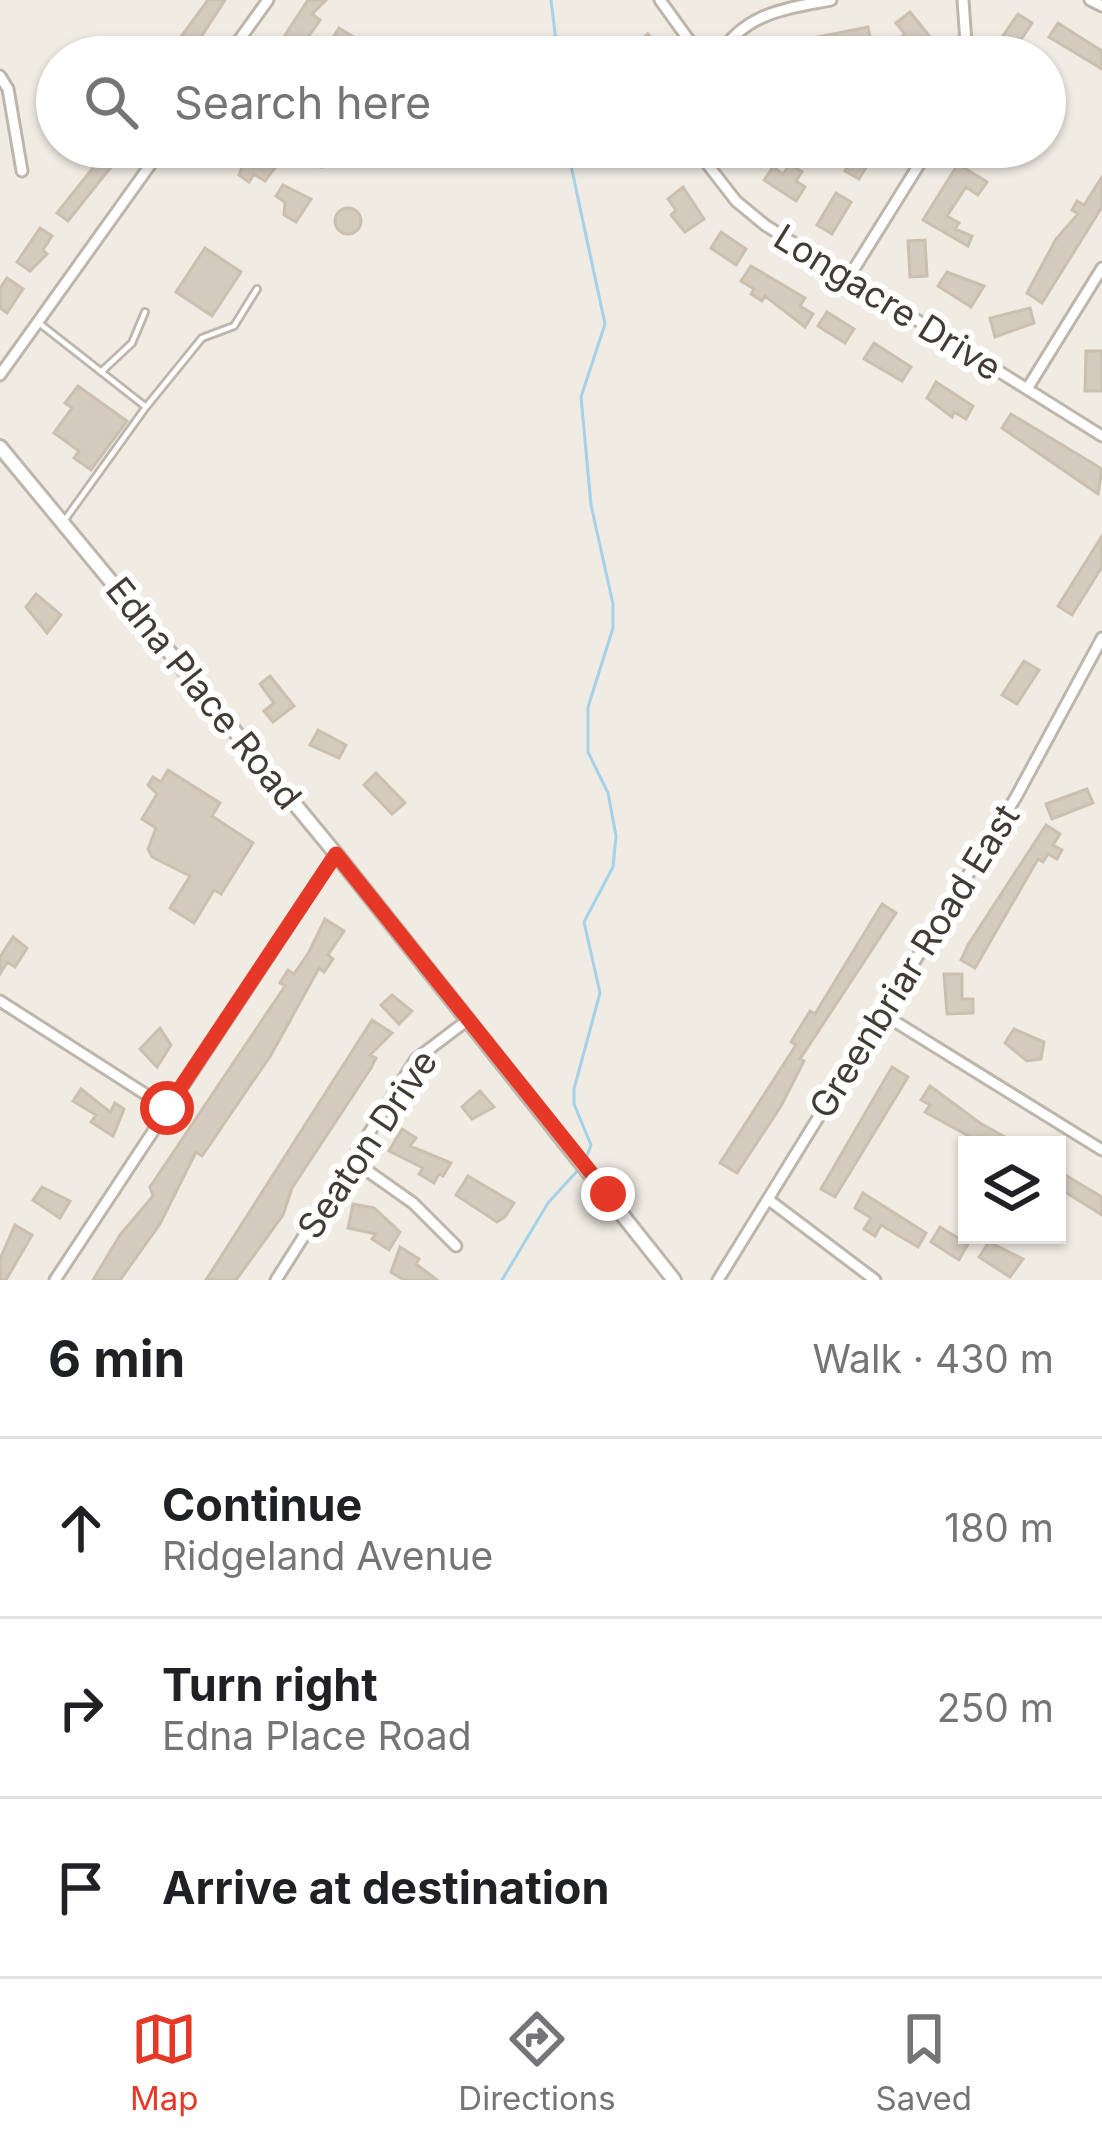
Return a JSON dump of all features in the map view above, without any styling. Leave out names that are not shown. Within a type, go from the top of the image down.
[{"type":"street","points":[[242,36],[268,0]]},
{"type":"street","points":[[660,0],[686,36]]},
{"type":"street","points":[[732,36],[761,15],[831,0]]},
{"type":"street","points":[[963,0],[966,36]]},
{"type":"street","points":[[1090,0],[1102,6]]},
{"type":"street","points":[[0,76],[8,89],[22,171]]},
{"type":"street","points":[[0,375],[148,168]]},
{"type":"street","name":"Longacre Drive","points":[[710,168],[736,201],[1102,436]]},
{"type":"street","points":[[849,277],[917,168]]},
{"type":"street","points":[[1027,388],[1102,268]]},
{"type":"street","name":"Edna Place Road","points":[[0,447],[336,854],[674,1280]]},
{"type":"street","name":"Greenbriar Road East","points":[[718,1280],[1016,797],[1102,638]]},
{"type":"street","points":[[55,1280],[336,854]]},
{"type":"street","points":[[0,1000],[167,1108]]},
{"type":"street","points":[[881,1013],[1102,1150]]},
{"type":"street","name":"Seaton Drive","points":[[276,1280],[416,1059],[469,1019]]},
{"type":"street","points":[[352,1160],[413,1203],[456,1246]]},
{"type":"street","points":[[769,1200],[875,1280]]},
{"type":"lane","points":[[64,521],[202,338],[234,326],[257,289]]},
{"type":"lane","points":[[101,372],[132,343],[146,312]]},
{"type":"lane","points":[[38,322],[146,407]]},
{"type":"building","points":[[208,0],[225,0],[202,36],[181,36]]},
{"type":"building","points":[[308,0],[326,0],[312,14],[320,20],[309,36],[285,35]]},
{"type":"building","points":[[910,12],[929,36],[902,36],[896,23]]},
{"type":"building","points":[[1018,14],[1032,23],[1023,36],[1003,36]]},
{"type":"building","points":[[1058,23],[1102,51],[1102,69],[1066,47],[1066,36],[1050,36]]},
{"type":"building","points":[[868,27],[870,36],[823,36]]},
{"type":"building","points":[[93,168],[110,168],[68,221],[57,213]]},
{"type":"building","points":[[242,168],[275,168],[265,181],[254,174],[249,182],[239,175]]},
{"type":"building","points":[[772,168],[783,174],[787,168],[802,172],[796,181],[805,187],[796,201],[764,180]]},
{"type":"building","points":[[847,168],[866,168],[859,179]]},
{"type":"building","points":[[956,168],[964,168],[987,182],[978,195],[966,187],[947,216],[959,223],[955,229],[972,236],[968,246],[923,220]]},
{"type":"building","points":[[1102,177],[1102,207],[1042,303],[1027,293],[1056,239],[1078,214],[1072,210],[1077,201],[1084,205]]},
{"type":"building","points":[[283,185],[311,199],[296,222],[284,215],[285,202],[276,196]]},
{"type":"building","points":[[683,187],[704,219],[685,232],[671,215],[676,210],[668,199]]},
{"type":"building","points":[[836,193],[851,202],[832,234],[817,225]]},
{"type":"building","points":[[348,208],[361,221],[348,234],[335,221]]},
{"type":"building","points":[[40,228],[52,236],[43,250],[47,254],[30,271],[17,262]]},
{"type":"building","points":[[721,232],[746,249],[736,265],[711,248]]},
{"type":"building","points":[[925,240],[927,276],[910,277],[908,241]]},
{"type":"building","points":[[205,248],[241,272],[212,316],[176,292]]},
{"type":"building","points":[[751,266],[805,298],[800,306],[813,314],[805,327],[765,296],[762,301],[751,294],[754,289],[741,281]]},
{"type":"building","points":[[947,272],[984,286],[971,307],[938,286]]},
{"type":"building","points":[[7,278],[23,289],[7,313],[0,308],[0,288]]},
{"type":"building","points":[[1030,308],[1034,323],[995,337],[990,318]]},
{"type":"building","points":[[827,312],[854,329],[845,343],[818,326]]},
{"type":"building","points":[[874,343],[911,367],[902,381],[864,359]]},
{"type":"building","points":[[1086,351],[1102,351],[1102,391],[1085,391]]},
{"type":"building","points":[[936,382],[973,406],[966,419],[954,412],[952,417],[927,398]]},
{"type":"building","points":[[78,386],[127,421],[91,470],[74,458],[79,451],[54,433],[72,408],[65,403]]},
{"type":"building","points":[[1011,414],[1102,469],[1098,494],[1002,428]]},
{"type":"building","points":[[1102,536],[1102,567],[1072,615],[1058,606]]},
{"type":"building","points":[[36,594],[61,615],[47,633],[26,607]]},
{"type":"building","points":[[1024,661],[1039,670],[1017,704],[1002,695]]},
{"type":"building","points":[[270,676],[294,706],[273,722],[264,711],[274,703],[260,684]]},
{"type":"building","points":[[318,730],[346,745],[339,758],[310,745]]},
{"type":"building","points":[[168,770],[220,803],[212,816],[253,843],[221,894],[214,890],[194,923],[170,908],[190,876],[152,857],[148,849],[156,828],[142,819],[157,794],[148,785],[153,777],[161,782]]},
{"type":"building","points":[[376,773],[405,803],[392,814],[364,785]]},
{"type":"building","points":[[1087,789],[1093,803],[1052,819],[1046,804]]},
{"type":"building","points":[[1046,825],[1060,834],[1053,845],[1062,850],[1057,859],[1048,854],[1043,862],[1038,859],[975,968],[961,960],[968,945]]},
{"type":"building","points":[[882,904],[896,913],[800,1059],[804,1061],[781,1106],[737,1173],[720,1163],[796,1045],[791,1042],[810,1011],[815,1014]]},
{"type":"building","points":[[325,919],[344,931],[328,955],[333,959],[324,972],[319,968],[271,1055],[202,1156],[196,1152],[160,1224],[120,1280],[93,1280],[120,1235],[153,1196],[150,1187],[285,986],[280,983],[288,970],[294,974],[309,952]]},
{"type":"building","points":[[13,937],[27,948],[15,967],[7,962],[0,974],[0,957]]},
{"type":"building","points":[[944,974],[962,974],[962,999],[973,999],[973,1013],[947,1014]]},
{"type":"building","points":[[392,995],[412,1011],[399,1024],[381,1005]]},
{"type":"building","points":[[372,1020],[392,1033],[370,1055],[376,1058],[371,1068],[292,1188],[283,1215],[236,1280],[206,1280]]},
{"type":"building","points":[[160,1028],[171,1045],[157,1067],[140,1049]]},
{"type":"building","points":[[1014,1029],[1044,1042],[1041,1059],[1027,1061],[1005,1043]]},
{"type":"building","points":[[892,1067],[908,1077],[835,1197],[821,1189]]},
{"type":"building","points":[[930,1086],[1003,1136],[969,1136],[925,1112],[930,1105],[921,1100]]},
{"type":"building","points":[[81,1089],[110,1112],[115,1103],[124,1109],[113,1136],[91,1122],[96,1115],[73,1101]]},
{"type":"building","points":[[480,1091],[494,1107],[472,1119],[462,1107]]},
{"type":"building","points":[[402,1129],[416,1138],[410,1146],[451,1163],[434,1183],[419,1174],[423,1168],[389,1151]]},
{"type":"building","points":[[1066,1175],[1102,1197],[1102,1215],[1066,1193]]},
{"type":"building","points":[[468,1176],[514,1203],[505,1217],[497,1222],[456,1195]]},
{"type":"building","points":[[42,1187],[70,1201],[60,1218],[33,1200]]},
{"type":"building","points":[[863,1193],[926,1233],[918,1247],[881,1225],[875,1236],[864,1229],[871,1218],[855,1208]]},
{"type":"building","points":[[353,1204],[374,1208],[400,1232],[389,1250],[372,1239],[376,1234],[348,1228]]},
{"type":"building","points":[[15,1225],[32,1235],[6,1280],[0,1280],[0,1259]]},
{"type":"building","points":[[940,1227],[958,1238],[958,1244],[968,1244],[959,1260],[931,1242]]},
{"type":"building","points":[[988,1244],[993,1244],[1023,1259],[1010,1277],[979,1257]]},
{"type":"building","points":[[400,1247],[419,1259],[416,1264],[437,1280],[404,1280],[391,1272]]},
{"type":"waterway","points":[[551,0],[555,36]]},
{"type":"waterway","points":[[572,168],[605,324],[581,397],[591,505],[613,604],[613,628],[588,707],[588,752],[608,793],[616,836],[613,867],[584,922],[600,993],[574,1089],[574,1104],[591,1145],[585,1161]]},
{"type":"waterway","points":[[502,1280],[548,1203],[579,1169]]},
{"type":"route","points":[[167,1108],[336,854],[608,1194]]}]
